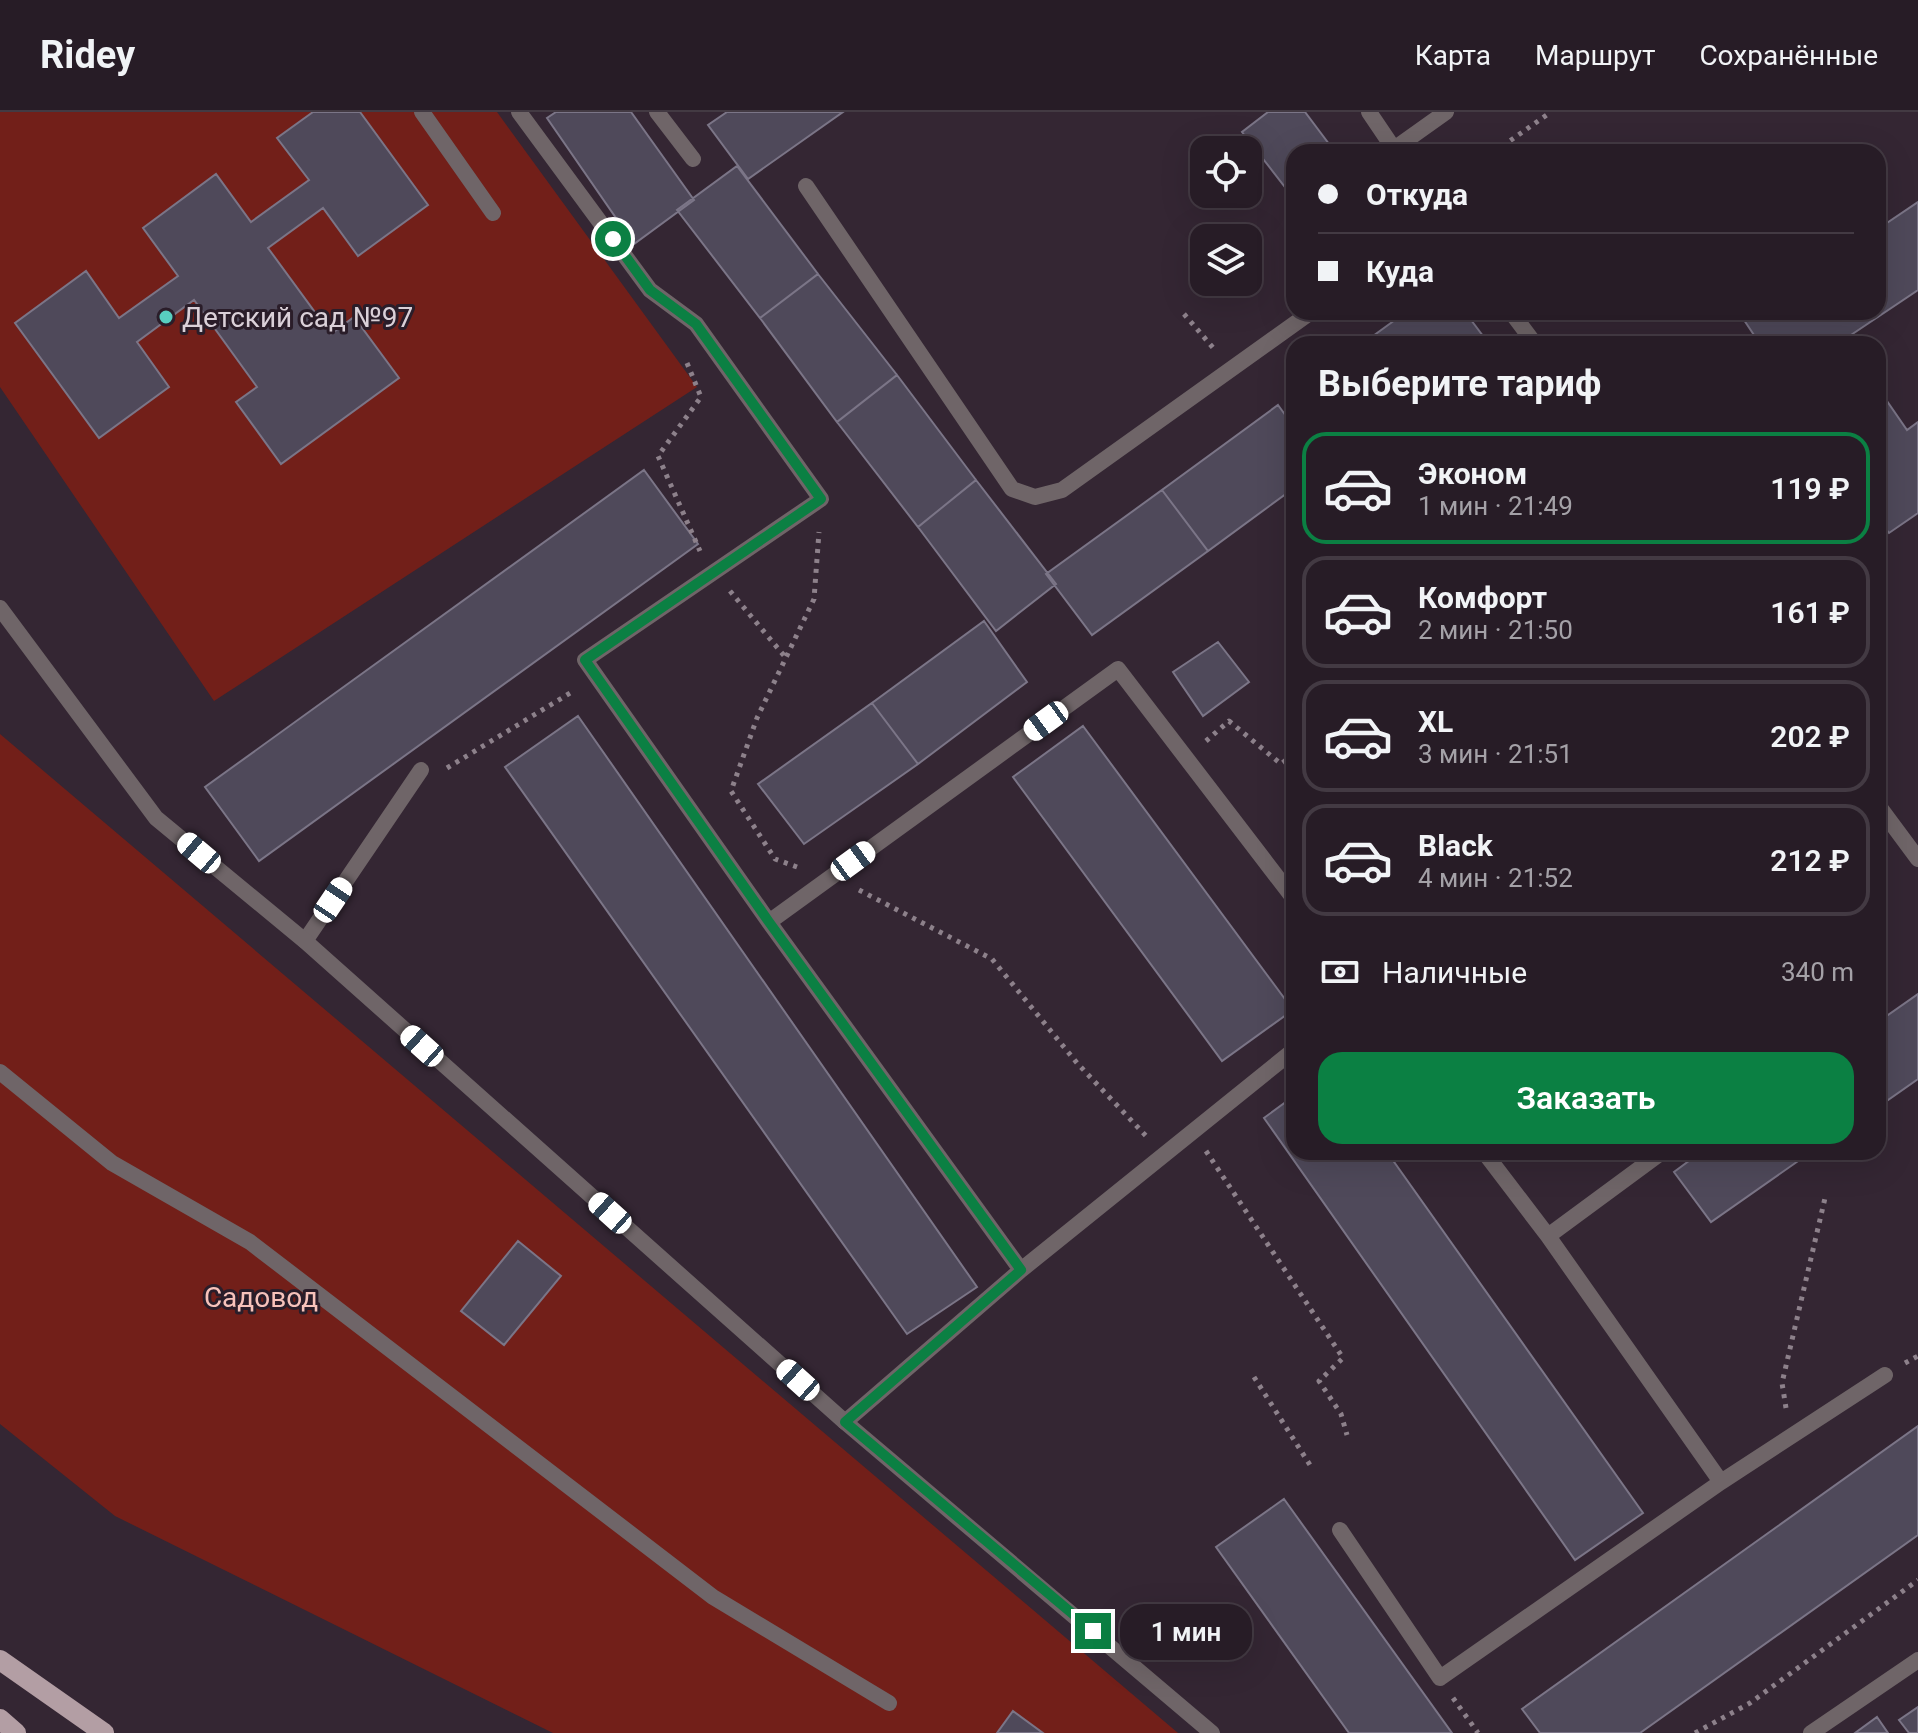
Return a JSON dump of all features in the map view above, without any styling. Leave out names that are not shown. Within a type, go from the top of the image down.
[{"type":"main road","points":[[0,1660],[104,1733]]},
{"type":"main road","points":[[0,1719],[16,1733]]},
{"type":"street","points":[[422,112],[493,213]]},
{"type":"street","points":[[519,112],[650,290],[696,324],[821,499],[585,660],[769,922],[1021,1270]]},
{"type":"street","points":[[657,112],[693,159]]},
{"type":"street","points":[[1369,112],[1390,144]]},
{"type":"street","points":[[1404,144],[1446,112]]},
{"type":"street","points":[[806,186],[1012,489],[1035,497],[1062,490],[1300,320]]},
{"type":"street","points":[[0,608],[156,818],[305,941],[845,1422],[1212,1733]]},
{"type":"street","points":[[769,922],[1118,669],[1286,889]]},
{"type":"street","points":[[305,941],[421,770]]},
{"type":"street","points":[[1886,816],[1918,859]]},
{"type":"street","points":[[845,1422],[1021,1270],[1286,1056]]},
{"type":"street","points":[[0,1072],[112,1163],[250,1242],[713,1597],[889,1703]]},
{"type":"street","points":[[1490,1160],[1548,1236],[1721,1482]]},
{"type":"street","points":[[1548,1236],[1651,1160]]},
{"type":"street","points":[[1340,1530],[1440,1678],[1721,1482],[1885,1375]]},
{"type":"street","points":[[1811,1733],[1918,1660]]},
{"type":"path","points":[[1505,144],[1551,112]]},
{"type":"path","points":[[1184,314],[1232,369]]},
{"type":"path","points":[[684,354],[701,397],[658,456],[704,560]]},
{"type":"path","points":[[821,499],[814,599],[757,718],[731,791],[775,859],[866,893],[992,959],[1077,1063],[1164,1155]]},
{"type":"path","points":[[722,582],[786,658]]},
{"type":"path","points":[[448,768],[548,706]]},
{"type":"path","points":[[1229,721],[1281,764],[1286,760]]},
{"type":"path","points":[[1204,1148],[1343,1358],[1319,1381],[1341,1414],[1347,1435]]},
{"type":"path","points":[[1782,1383],[1825,1198]]},
{"type":"path","points":[[1254,1377],[1310,1465]]},
{"type":"path","points":[[1695,1733],[1750,1703],[1918,1580]]},
{"type":"path","points":[[1440,1678],[1478,1733]]},
{"type":"green space","points":[[0,112],[497,112],[697,387],[214,701],[0,387]]},
{"type":"green space","name":"Садовод","points":[[0,734],[1178,1733],[553,1733],[115,1516],[0,1424]]},
{"type":"building","points":[[313,112],[360,112],[428,205],[358,256],[323,208],[268,248],[331,334],[354,317],[399,378],[281,464],[236,402],[257,387],[194,300],[137,342],[169,387],[99,438],[15,323],[86,271],[119,318],[178,276],[143,228],[216,174],[251,222],[309,180],[277,138]]},
{"type":"building","points":[[556,112],[631,112],[694,200],[634,244],[547,118]]},
{"type":"building","points":[[727,112],[843,112],[748,179],[708,125]]},
{"type":"building","points":[[1268,112],[1305,112],[1329,144],[1286,144],[1286,188],[1262,158],[1262,136],[1245,136],[1242,132]]},
{"type":"building","points":[[737,166],[818,274],[760,318],[677,210]]},
{"type":"building","points":[[1918,202],[1918,290],[1886,311],[1886,224]]},
{"type":"building","points":[[818,274],[897,375],[837,422],[760,318]]},
{"type":"building","points":[[1395,320],[1471,320],[1483,336],[1373,336]]},
{"type":"building","points":[[1744,320],[1873,320],[1849,336],[1755,336]]},
{"type":"building","points":[[897,375],[976,480],[918,527],[837,422]]},
{"type":"building","points":[[1886,400],[1907,430],[1918,422],[1918,513],[1889,533],[1886,529]]},
{"type":"building","points":[[1278,405],[1286,416],[1286,494],[1208,551],[1162,490]]},
{"type":"building","points":[[644,470],[698,544],[259,861],[205,787]]},
{"type":"building","points":[[976,480],[1056,584],[996,631],[918,527]]},
{"type":"building","points":[[1162,490],[1208,551],[1092,635],[1046,574]]},
{"type":"building","points":[[984,621],[1027,682],[918,764],[872,703]]},
{"type":"building","points":[[1218,642],[1249,682],[1203,716],[1173,672]]},
{"type":"building","points":[[872,703],[918,764],[804,844],[758,784]]},
{"type":"building","points":[[578,716],[977,1287],[907,1334],[505,767]]},
{"type":"building","points":[[1083,726],[1286,1001],[1286,1015],[1222,1061],[1013,777]]},
{"type":"building","points":[[1918,994],[1918,1079],[1886,1101],[1886,1016]]},
{"type":"building","points":[[1286,1102],[1286,1149],[1264,1118]]},
{"type":"building","points":[[1294,1160],[1393,1160],[1643,1513],[1575,1560]]},
{"type":"building","points":[[1690,1160],[1800,1160],[1711,1222],[1674,1172]]},
{"type":"building","points":[[518,1241],[561,1276],[504,1345],[461,1311]]},
{"type":"building","points":[[1918,1426],[1918,1535],[1640,1733],[1540,1733],[1522,1709]]},
{"type":"building","points":[[1284,1499],[1452,1733],[1349,1733],[1216,1547]]},
{"type":"building","points":[[1918,1707],[1918,1733],[1909,1733],[1899,1720]]},
{"type":"building","points":[[1013,1711],[1043,1733],[997,1733]]},
{"type":"building","points":[[1877,1717],[1888,1733],[1855,1733]]},
{"type":"place","name":"Детский сад №97","points":[[166,317]]},
{"type":"route","points":[[613,239],[650,290],[696,324],[821,499],[585,660],[769,922],[1021,1270],[845,1422],[1093,1631]]}]
